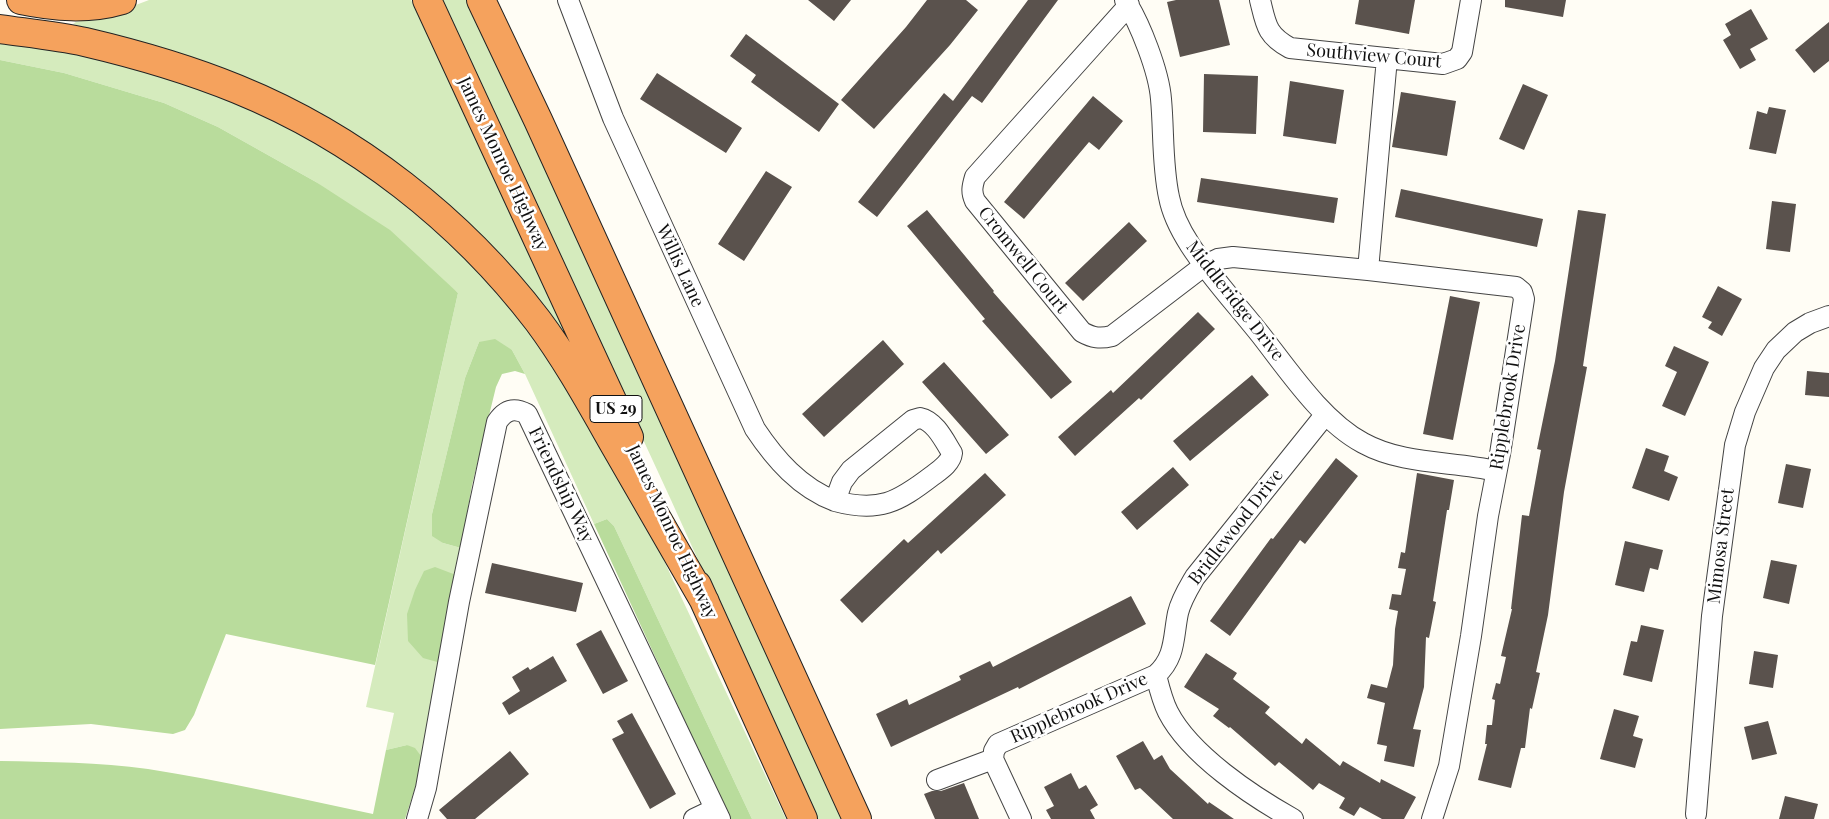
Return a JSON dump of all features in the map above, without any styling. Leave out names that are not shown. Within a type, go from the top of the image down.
[{"type":"highway","points":[[21,0],[47,5],[83,7],[110,4],[122,0]]},
{"type":"highway","name":"James Monroe Highway","points":[[427,0],[803,819]]},
{"type":"highway","name":"US 29","points":[[482,0],[858,819]]},
{"type":"highway","points":[[503,0],[538,120]]},
{"type":"highway","points":[[0,29],[83,42],[145,58],[206,77],[238,90],[289,114],[337,141],[383,171],[426,204],[504,280],[538,321],[570,365],[705,602]]},
{"type":"street","name":"Willis Lane","points":[[568,0],[613,118],[755,429],[770,451],[787,470],[808,486],[835,501],[866,507],[877,506],[907,495],[938,472],[952,458],[952,453],[939,432],[927,419],[913,420],[852,470],[842,482],[835,501]]},
{"type":"street","name":"Southview Court","points":[[1260,0],[1268,30],[1278,42],[1290,48],[1444,64],[1457,60],[1462,52],[1471,0]]},
{"type":"street","name":"Cromwell Court","points":[[1127,2],[975,177],[972,192],[975,201],[1082,332],[1091,337],[1102,339],[1112,336],[1205,265]]},
{"type":"street","name":"Middleridge Drive","points":[[1127,2],[1144,39],[1161,96],[1165,173],[1169,198],[1177,222],[1190,245],[1205,265],[1325,415],[1342,430],[1363,444],[1386,453],[1410,459],[1496,471]]},
{"type":"street","points":[[1368,270],[1386,58]]},
{"type":"street","name":"Ripplebrook Drive","points":[[1205,265],[1218,258],[1233,257],[1516,287],[1522,292],[1524,299],[1449,766],[1432,819]]},
{"type":"street","name":"Mimosa Street","points":[[1696,814],[1712,616],[1735,445],[1745,412],[1764,368],[1776,350],[1802,328],[1829,316]]},
{"type":"street","name":"Friendship Way","points":[[416,819],[426,788],[458,602],[497,422],[502,414],[510,410],[520,410],[527,414],[718,814]]},
{"type":"street","name":"Bridlewood Drive","points":[[1156,675],[1165,667],[1170,657],[1178,613],[1185,594],[1195,577],[1325,415]]},
{"type":"street","name":"Ripplebrook Drive","points":[[1021,819],[993,759],[994,751],[998,744],[1156,675],[1168,712],[1183,735],[1199,752],[1238,783],[1293,819]]},
{"type":"street","points":[[937,780],[993,759]]},
{"type":"street","points":[[694,819],[718,814]]},
{"type":"green space","points":[[149,0],[411,0],[458,95],[569,343],[456,219],[158,50],[73,24],[107,16]]},
{"type":"green space","points":[[440,0],[467,0],[496,57],[842,819],[815,819],[671,500]]},
{"type":"green space","points":[[0,38],[154,69],[301,128],[455,240],[541,335],[624,476],[786,819],[752,819],[614,526],[607,519],[594,524],[525,374],[512,350],[479,342],[465,378],[432,514],[443,543],[461,548],[424,760],[407,745],[386,750],[394,713],[366,707],[458,293],[316,182],[218,127],[164,103],[64,73],[0,60]]},
{"type":"green space","points":[[0,60],[64,73],[164,103],[218,127],[316,182],[390,230],[458,293],[375,665],[226,634],[194,715],[185,730],[173,734],[91,724],[0,729]]},
{"type":"green space","points":[[495,339],[512,350],[525,374],[515,371],[502,374],[496,387],[472,485],[461,548],[443,543],[432,536],[432,514],[465,378],[479,342]]},
{"type":"green space","points":[[607,519],[614,526],[752,819],[730,819],[594,524]]},
{"type":"green space","points":[[435,567],[456,575],[441,663],[423,658],[408,641],[407,614],[415,590],[424,571]]},
{"type":"green space","points":[[407,745],[415,748],[424,760],[405,819],[0,819],[0,761],[93,764],[148,769],[233,784],[373,814],[386,750]]},
{"type":"building","points":[[808,0],[851,0],[834,21]]},
{"type":"building","points":[[927,0],[966,0],[978,10],[950,45],[874,129],[841,100],[906,27]]},
{"type":"building","points":[[1028,0],[1058,0],[982,103],[972,96],[877,217],[858,202],[944,93],[953,101]]},
{"type":"building","points":[[1176,0],[1219,0],[1230,45],[1180,57],[1167,2]]},
{"type":"building","points":[[1359,0],[1415,0],[1409,34],[1355,24]]},
{"type":"building","points":[[1505,0],[1566,0],[1563,17],[1505,7]]},
{"type":"building","points":[[1751,9],[1768,39],[1750,49],[1756,60],[1740,69],[1723,40],[1731,35],[1725,24]]},
{"type":"building","points":[[1829,22],[1829,61],[1814,73],[1795,50]]},
{"type":"building","points":[[746,34],[839,104],[819,132],[751,82],[756,75],[730,56]]},
{"type":"building","points":[[657,73],[742,128],[726,153],[640,99]]},
{"type":"building","points":[[1204,74],[1258,76],[1256,134],[1203,132]]},
{"type":"building","points":[[1290,81],[1344,90],[1336,144],[1283,136]]},
{"type":"building","points":[[1523,84],[1548,95],[1524,150],[1499,139]]},
{"type":"building","points":[[1401,92],[1456,101],[1447,156],[1392,147]]},
{"type":"building","points":[[1093,96],[1123,121],[1099,150],[1089,142],[1024,219],[1004,202]]},
{"type":"building","points":[[1769,107],[1786,110],[1776,154],[1749,149],[1757,111],[1767,114]]},
{"type":"building","points":[[766,171],[792,187],[744,261],[718,244]]},
{"type":"building","points":[[1201,178],[1338,198],[1334,223],[1197,202]]},
{"type":"building","points":[[1401,189],[1543,219],[1537,247],[1395,217]]},
{"type":"building","points":[[1772,201],[1796,204],[1790,252],[1766,249]]},
{"type":"building","points":[[927,210],[993,292],[1072,382],[1051,399],[982,321],[985,319],[907,226]]},
{"type":"building","points":[[1578,210],[1606,214],[1583,366],[1587,367],[1564,492],[1548,615],[1536,672],[1540,673],[1532,709],[1530,708],[1525,748],[1521,748],[1511,788],[1478,780],[1487,744],[1485,744],[1487,725],[1492,725],[1495,700],[1492,699],[1496,683],[1500,684],[1506,657],[1501,656],[1512,609],[1522,515],[1529,516],[1541,450],[1537,449],[1555,361]]},
{"type":"building","points":[[1129,222],[1147,241],[1083,301],[1065,283]]},
{"type":"building","points":[[1718,286],[1742,299],[1722,336],[1708,328],[1712,322],[1702,317]]},
{"type":"building","points":[[1450,296],[1480,302],[1453,440],[1423,434]]},
{"type":"building","points":[[1198,312],[1215,329],[1141,400],[1139,398],[1075,456],[1058,437],[1111,390],[1113,393]]},
{"type":"building","points":[[883,340],[904,364],[824,437],[802,414]]},
{"type":"building","points":[[1674,346],[1709,362],[1685,416],[1662,406],[1677,372],[1665,366]]},
{"type":"building","points":[[944,362],[1009,435],[986,454],[922,382]]},
{"type":"building","points":[[1807,371],[1829,373],[1829,397],[1805,395]]},
{"type":"building","points":[[1252,375],[1269,395],[1190,461],[1173,441]]},
{"type":"building","points":[[1646,448],[1669,456],[1664,471],[1678,477],[1669,501],[1632,488]]},
{"type":"building","points":[[1336,458],[1358,476],[1305,544],[1300,540],[1230,636],[1210,621],[1271,538],[1273,539]]},
{"type":"building","points":[[1786,464],[1811,469],[1803,508],[1778,503]]},
{"type":"building","points":[[1173,467],[1189,485],[1137,530],[1121,512]]},
{"type":"building","points":[[985,473],[1006,495],[941,554],[938,550],[862,623],[840,600],[904,539],[908,543]]},
{"type":"building","points":[[1417,473],[1454,480],[1449,510],[1447,510],[1433,601],[1436,602],[1429,638],[1426,637],[1424,687],[1413,729],[1421,730],[1414,767],[1384,761],[1387,746],[1377,744],[1385,703],[1367,698],[1371,684],[1387,688],[1393,665],[1398,611],[1389,609],[1392,594],[1401,595],[1406,569],[1398,568],[1401,552],[1405,553]]},
{"type":"building","points":[[1625,541],[1663,550],[1658,570],[1650,568],[1644,592],[1615,585]]},
{"type":"building","points":[[1771,560],[1797,565],[1789,604],[1763,598]]},
{"type":"building","points":[[492,563],[583,583],[576,612],[485,593]]},
{"type":"building","points":[[1131,596],[1146,624],[1019,689],[1018,687],[891,747],[876,714],[907,699],[909,705],[961,680],[959,676],[990,661],[993,667]]},
{"type":"building","points":[[1641,625],[1664,630],[1652,682],[1623,675],[1631,641],[1637,642]]},
{"type":"building","points":[[601,630],[628,681],[603,694],[576,644]]},
{"type":"building","points":[[1754,651],[1778,655],[1773,688],[1749,684]]},
{"type":"building","points":[[1206,653],[1237,673],[1233,679],[1270,707],[1265,713],[1302,744],[1306,738],[1340,766],[1343,761],[1380,783],[1381,779],[1416,797],[1404,819],[1382,819],[1360,807],[1354,816],[1339,808],[1345,798],[1319,783],[1313,790],[1279,762],[1275,766],[1230,727],[1213,716],[1219,709],[1184,687]]},
{"type":"building","points":[[553,656],[567,681],[509,715],[502,703],[520,691],[512,677],[528,667],[530,670]]},
{"type":"building","points":[[1614,709],[1639,716],[1633,736],[1643,739],[1635,768],[1600,759]]},
{"type":"building","points":[[632,713],[676,794],[650,809],[612,739],[624,733],[617,721]]},
{"type":"building","points":[[1768,721],[1777,754],[1752,760],[1744,727]]},
{"type":"building","points":[[1143,741],[1154,760],[1162,755],[1170,769],[1208,804],[1209,802],[1234,819],[1173,819],[1140,788],[1135,790],[1116,756]]},
{"type":"building","points":[[510,751],[529,774],[475,819],[447,819],[439,810]]},
{"type":"building","points":[[1071,773],[1079,789],[1086,785],[1098,805],[1090,810],[1095,819],[1051,819],[1046,810],[1054,806],[1044,787]]},
{"type":"building","points":[[964,783],[979,819],[935,819],[924,794],[932,791],[941,791]]},
{"type":"building","points":[[1785,796],[1818,804],[1814,819],[1779,819]]}]
